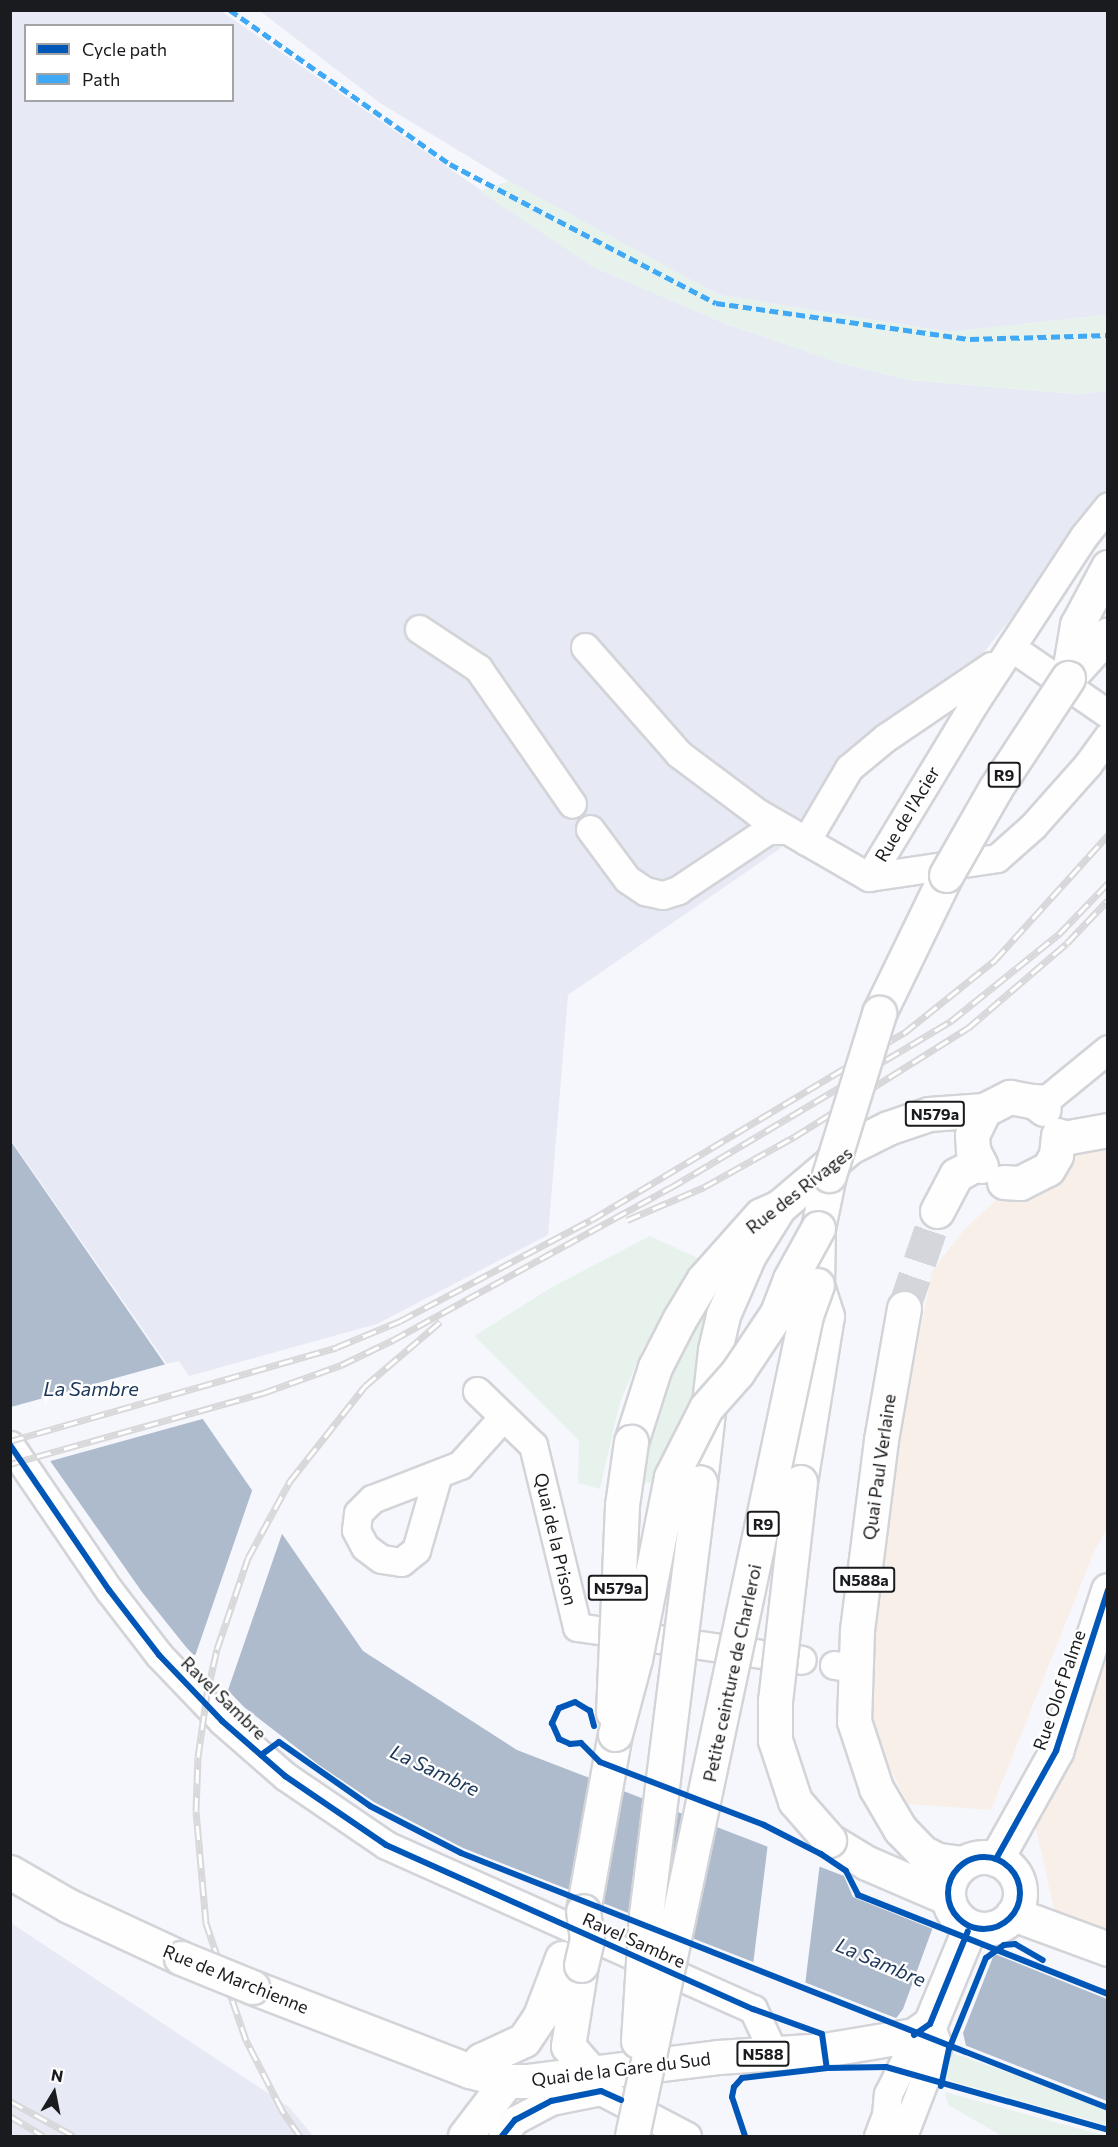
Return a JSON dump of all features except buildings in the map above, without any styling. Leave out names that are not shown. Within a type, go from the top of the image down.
[{"type":"main road","points":[[1097,632],[1107,567]]},
{"type":"main road","name":"Petite ceinture de Charleroi","points":[[632,2136],[616,2084],[657,2030],[806,1315],[817,1285],[818,1228],[856,1081],[903,960],[926,912],[995,789],[1097,632]]},
{"type":"main road","points":[[988,1170],[972,1136],[984,1110],[999,1100],[1045,1120],[1107,1130]]},
{"type":"main road","name":"Rue des Rivages","points":[[615,1734],[619,1557],[631,1442],[655,1367],[704,1280],[761,1215],[779,1206],[850,1148],[888,1128],[929,1114],[984,1110]]},
{"type":"main road","points":[[937,1211],[956,1175],[988,1170],[1020,1184],[1048,1169],[1056,1155],[1045,1120]]},
{"type":"main road","points":[[616,2084],[638,2028],[646,1915],[700,1482],[714,1350],[723,1315],[749,1255],[779,1206]]},
{"type":"main road","points":[[615,1734],[635,1659],[671,1477],[706,1408],[737,1373],[777,1313],[790,1279],[818,1228]]},
{"type":"main road","points":[[817,1285],[827,1316],[805,1447],[775,1700],[775,1740],[795,1801],[829,1840],[876,1867],[948,1898]]},
{"type":"main road","name":"Quai Paul Verlaine","points":[[904,1308],[845,1666],[854,1721],[876,1788],[900,1829],[922,1852],[938,1860],[963,1863]]},
{"type":"main road","name":"Rue Olof Palme","points":[[996,1859],[1056,1751],[1107,1590]]},
{"type":"main road","name":"N579a","points":[[615,1734],[584,1911],[572,1962],[568,2046],[616,2084]]},
{"type":"main road","name":"N588a","points":[[963,1863],[973,1858],[996,1859]]},
{"type":"main road","points":[[963,1863],[951,1877],[948,1898],[956,1915],[969,1929],[991,1929],[1013,1914],[1020,1893],[1019,1882],[1006,1864],[996,1859]]},
{"type":"main road","name":"Rue de Marchienne","points":[[10,1872],[69,1906],[181,1958],[470,2071],[507,2081]]},
{"type":"main road","points":[[1013,1914],[1107,1949]]},
{"type":"main road","points":[[927,2035],[969,1929]]},
{"type":"main road","name":"N579a","points":[[470,2071],[481,2060],[524,2040],[572,1962]]},
{"type":"main road","name":"Quai de la Gare du Sud","points":[[507,2081],[616,2084],[774,2054],[824,2050],[927,2035]]},
{"type":"main road","points":[[466,2135],[464,2088],[470,2071]]},
{"type":"main road","points":[[466,2135],[507,2081]]},
{"type":"street","name":"Rue de l'Acier","points":[[869,877],[1008,651],[1107,506]]},
{"type":"street","points":[[419,629],[478,668],[572,804]]},
{"type":"street","points":[[585,647],[679,754],[797,836],[869,877]]},
{"type":"street","points":[[797,836],[849,768],[885,738],[1008,651],[1107,714]]},
{"type":"street","name":"Rue de l'Acier","points":[[869,877],[997,858],[1041,817],[1088,764],[1107,736]]},
{"type":"street","points":[[590,829],[627,879],[645,891],[663,895],[678,890],[768,830],[797,836]]},
{"type":"street","points":[[1045,1120],[1047,1099],[1107,1049]]},
{"type":"street","name":"Quai de la Prison","points":[[477,1391],[533,1445],[577,1627],[802,1660]]},
{"type":"street","points":[[438,1474],[460,1465],[503,1417]]},
{"type":"street","name":"Ravel Sambre","points":[[10,1445],[109,1590],[159,1655],[222,1721],[285,1776],[386,1845],[753,2009],[774,2054]]},
{"type":"street","points":[[900,2130],[888,2094],[910,2050],[927,2035]]},
{"type":"street","points":[[502,2136],[514,2120],[551,2101],[601,2091],[616,2084],[687,2136]]},
{"type":"shaded area","points":[[10,11],[221,11],[593,267],[726,324],[840,363],[909,380],[1076,394],[1107,391],[1107,499],[980,657],[831,777],[781,848],[568,995],[548,1235],[377,1324],[189,1376],[179,1361],[167,1364],[11,1140]]},
{"type":"shaded area","points":[[260,11],[1107,11],[1107,315],[949,332],[719,295],[517,186],[380,103]]},
{"type":"shaded area","points":[[509,181],[719,295],[949,332],[1107,315],[1107,391],[1076,394],[909,380],[840,363],[726,324],[593,267],[479,191]]},
{"type":"shaded area","points":[[1098,1146],[1107,1149],[1107,1529],[1094,1552],[991,1810],[908,1804],[873,1734],[870,1677],[897,1452],[932,1271],[963,1231],[999,1197],[1036,1195],[1077,1154]]},
{"type":"shaded area","points":[[650,1236],[700,1259],[643,1348],[620,1402],[600,1489],[578,1483],[579,1441],[474,1336],[552,1287]]},
{"type":"shaded area","points":[[723,1277],[696,1395],[679,1421],[651,1483],[635,1481],[665,1365]]},
{"type":"shaded area","points":[[1107,1654],[1107,1942],[1057,1923],[1035,1825],[1073,1755]]},
{"type":"shaded area","points":[[11,1923],[289,2107],[313,2136],[11,2136]]},
{"type":"shaded area","points":[[952,2053],[1080,2097],[1107,2110],[1107,2125],[945,2079]]},
{"type":"shaded area","points":[[945,2092],[1106,2136],[1002,2136],[948,2105]]},
{"type":"water","name":"La Sambre","points":[[10,1140],[363,1651],[517,1750],[844,1876],[853,1897],[1107,1999],[1107,2101],[463,1848],[374,1802],[319,1765],[244,1707],[186,1647],[142,1592],[11,1405]]},
{"type":"pier","points":[[170,1363],[206,1418],[47,1462],[10,1411],[11,1407]]},
{"type":"pier","points":[[253,1488],[283,1531],[227,1693],[194,1659]]},
{"type":"pier","points":[[768,1843],[820,1863],[805,1985],[753,1965]]},
{"type":"pier","points":[[933,1927],[1000,1952],[993,1957],[963,2033],[967,2050],[894,2021],[903,2009]]},
{"type":"tunnel","points":[[904,1308],[937,1211]]},
{"type":"railway","points":[[10,1441],[337,1347],[400,1321],[591,1220],[904,1033],[995,960],[1108,835]]},
{"type":"railway","points":[[10,1464],[263,1393],[341,1365],[393,1340],[670,1188],[951,1021],[1059,934],[1108,883]]},
{"type":"railway","points":[[627,1220],[704,1187],[794,1137],[968,1028],[1067,943],[1108,900]]},
{"type":"railway","points":[[300,2136],[282,2110],[246,2040],[206,1923],[196,1811],[198,1757],[207,1694],[217,1649],[248,1558],[290,1481],[365,1386],[440,1322]]},
{"type":"railway","points":[[10,2101],[74,2136]]},
{"type":"railway","points":[[10,2116],[43,2136]]},
{"type":"marked path","points":[[230,10],[450,164],[716,303],[970,339],[1108,335]]},
{"type":"cycle path","points":[[10,1445],[109,1590],[159,1655],[222,1721],[285,1776],[386,1845],[753,2009],[822,2034],[827,2068]]},
{"type":"cycle path","points":[[996,1859],[1056,1751],[1108,1590]]},
{"type":"cycle path","points":[[594,1726],[590,1711],[575,1702],[559,1708],[552,1723],[559,1739],[570,1744],[581,1743],[600,1762],[764,1825],[821,1854],[846,1871],[858,1895],[1108,1994]]},
{"type":"cycle path","points":[[261,1755],[279,1742],[370,1806],[461,1853],[1108,2108]]},
{"type":"cycle path","points":[[984,1857],[998,1860],[1010,1867],[1017,1879],[1020,1893],[1017,1907],[1010,1919],[998,1926],[984,1929],[970,1926],[958,1919],[951,1907],[948,1893],[951,1879],[958,1867],[970,1860],[984,1857]]},
{"type":"cycle path","points":[[914,2035],[930,2024],[968,1931]]},
{"type":"cycle path","points":[[941,2086],[949,2049],[986,1958],[1004,1945],[1015,1944],[1043,1960]]},
{"type":"cycle path","points":[[745,2136],[732,2097],[734,2087],[742,2078],[827,2068],[886,2067],[1108,2130]]},
{"type":"cycle path","points":[[502,2136],[515,2120],[551,2101],[601,2091],[621,2100]]}]
